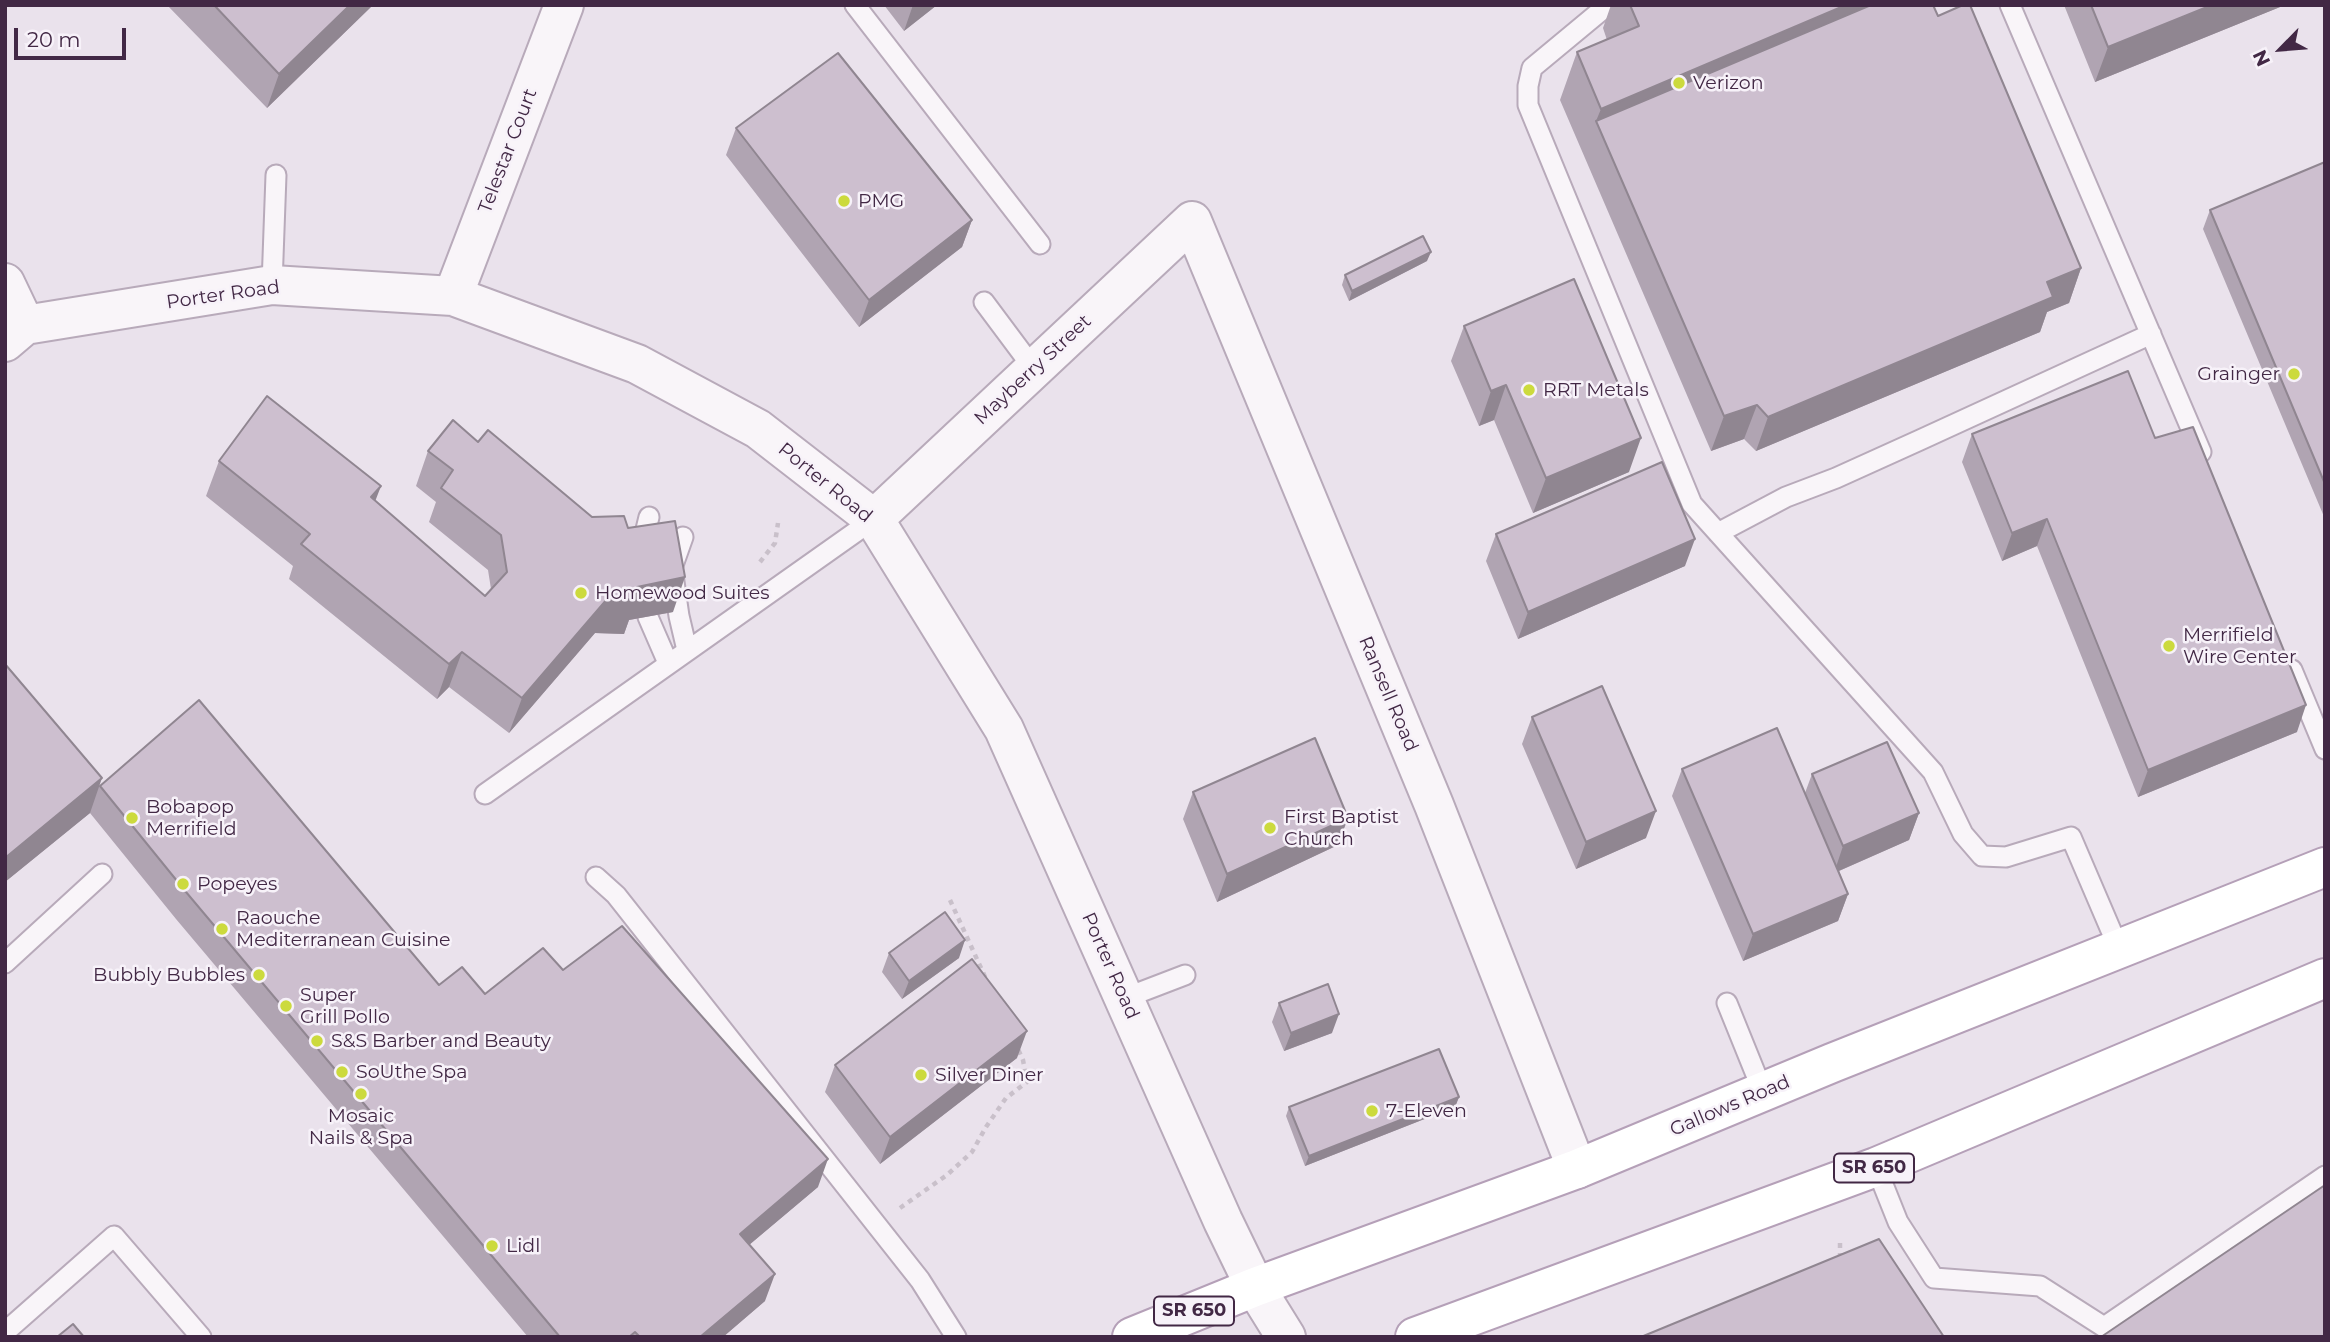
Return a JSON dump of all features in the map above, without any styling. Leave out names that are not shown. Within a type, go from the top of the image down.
[{"type":"main road","name":"Gallows Road","points":[[1132,1337],[1255,1287],[1577,1169],[2325,867]]},
{"type":"main road","name":"SR 650","points":[[1415,1337],[1876,1167],[2325,978]]},
{"type":"street","name":"Telestar Court","points":[[453,296],[564,5]]},
{"type":"street","name":"Mayberry Street","points":[[874,519],[1192,221]]},
{"type":"street","name":"Ransell Road","points":[[1192,221],[1434,805],[1577,1169]]},
{"type":"street","points":[[5,283],[15,333]]},
{"type":"street","name":"Porter Road","points":[[15,333],[272,285],[453,296],[649,371],[758,429],[874,519],[1004,729],[1223,1221],[1255,1287],[1286,1337]]},
{"type":"lane","points":[[855,5],[1040,244]]},
{"type":"lane","points":[[1608,5],[1532,68],[1528,105],[1692,504],[1933,772],[1963,834],[1982,856],[2006,857],[2071,837],[2119,949]]},
{"type":"lane","points":[[2010,5],[2209,472]]},
{"type":"lane","points":[[272,285],[276,175]]},
{"type":"lane","points":[[984,302],[1034,369]]},
{"type":"lane","points":[[1718,533],[1786,497],[1836,478],[2151,334]]},
{"type":"lane","points":[[639,559],[649,517]]},
{"type":"lane","points":[[485,794],[874,519]]},
{"type":"lane","points":[[683,537],[671,568],[687,650]]},
{"type":"lane","points":[[648,617],[668,663]]},
{"type":"lane","points":[[2283,648],[2325,749]]},
{"type":"lane","points":[[5,962],[102,874]]},
{"type":"lane","points":[[596,877],[616,895],[920,1280],[956,1337]]},
{"type":"lane","points":[[1125,998],[1185,975]]},
{"type":"lane","points":[[1727,1003],[1763,1092]]},
{"type":"lane","points":[[1876,1167],[1898,1222],[1934,1278],[2040,1286],[2104,1327],[2325,1176]]},
{"type":"lane","points":[[5,1332],[114,1236],[201,1337]]},
{"type":"path","points":[[758,565],[775,543],[778,523]]},
{"type":"path","points":[[950,900],[989,986]]},
{"type":"path","points":[[876,1226],[947,1175],[972,1152],[1006,1098],[1027,1082],[1023,1060],[1012,1035]]},
{"type":"path","points":[[1840,1238],[1840,1264]]},
{"type":"building","points":[[214,5],[350,5],[279,74]]},
{"type":"building","points":[[1630,5],[1846,5],[1601,109],[1577,52],[1639,26]]},
{"type":"building","points":[[1871,5],[1933,5],[1938,16],[1963,5],[1970,5],[2081,268],[2047,282],[2053,297],[1768,417],[1757,405],[1724,416],[1596,121]]},
{"type":"building","points":[[2091,5],[2212,5],[2108,47]]},
{"type":"building","name":"PMG","points":[[838,53],[972,220],[869,300],[736,128]]},
{"type":"building","name":"Grainger","points":[[2325,162],[2325,484],[2210,210]]},
{"type":"building","points":[[1423,236],[1431,252],[1352,291],[1345,275]]},
{"type":"building","name":"RRT Metals","points":[[1574,279],[1641,438],[1546,478],[1506,385],[1491,391],[1464,326]]},
{"type":"building","name":"Merrifield Wire Center","points":[[2128,371],[2155,438],[2193,427],[2306,705],[2148,770],[2047,519],[2012,533],[1972,434]]},
{"type":"building","name":"Homewood Suites","points":[[267,396],[381,486],[371,497],[485,596],[507,572],[501,535],[441,488],[453,470],[428,451],[453,420],[478,442],[488,430],[592,517],[624,516],[628,528],[675,521],[685,577],[637,587],[636,600],[608,598],[522,698],[462,652],[449,664],[301,544],[310,534],[219,461]]},
{"type":"building","points":[[1662,462],[1695,539],[1528,612],[1496,534]]},
{"type":"building","points":[[5,664],[102,778],[5,858]]},
{"type":"building","points":[[1602,686],[1656,811],[1586,842],[1532,717]]},
{"type":"building","points":[[199,700],[439,985],[462,967],[485,994],[543,948],[563,970],[622,926],[828,1159],[740,1234],[775,1274],[700,1337],[640,1337],[635,1332],[629,1337],[560,1337],[100,786]]},
{"type":"building","points":[[1777,728],[1848,894],[1753,934],[1682,769]]},
{"type":"building","points":[[1315,738],[1348,818],[1227,874],[1193,792]]},
{"type":"building","points":[[1887,742],[1919,813],[1843,846],[1812,774]]},
{"type":"building","points":[[945,912],[965,940],[909,981],[889,953]]},
{"type":"building","name":"Silver Diner","points":[[972,959],[1027,1031],[890,1137],[835,1065]]},
{"type":"building","points":[[1328,984],[1339,1014],[1291,1033],[1279,1003]]},
{"type":"building","points":[[1439,1049],[1459,1097],[1309,1156],[1289,1107]]},
{"type":"building","points":[[2325,1185],[2325,1337],[2101,1337]]},
{"type":"building","points":[[1879,1239],[1944,1337],[1641,1337]]},
{"type":"building","points":[[73,1324],[84,1337],[57,1337]]},
{"type":"place","name":"Verizon","points":[[1679,83]]},
{"type":"place","name":"PMG","points":[[844,201]]},
{"type":"place","name":"Grainger","points":[[2294,374]]},
{"type":"place","name":"RRT Metals","points":[[1529,390]]},
{"type":"place","name":"Homewood Suites","points":[[581,593]]},
{"type":"place","name":"Merrifield Wire Center","points":[[2169,646]]},
{"type":"place","name":"Bobapop Merrifield","points":[[132,818]]},
{"type":"place","name":"First Baptist Church","points":[[1270,828]]},
{"type":"place","name":"Popeyes","points":[[183,884]]},
{"type":"place","name":"Raouche Mediterranean Cuisine","points":[[222,929]]},
{"type":"place","name":"Bubbly Bubbles","points":[[259,975]]},
{"type":"place","name":"Super Grill Pollo","points":[[286,1006]]},
{"type":"place","name":"S&S Barber and Beauty","points":[[317,1041]]},
{"type":"place","name":"SoUthe Spa","points":[[342,1072]]},
{"type":"place","name":"Silver Diner","points":[[921,1075]]},
{"type":"place","name":"Mosaic Nails & Spa","points":[[361,1094]]},
{"type":"place","name":"7-Eleven","points":[[1372,1111]]},
{"type":"place","name":"Lidl","points":[[492,1246]]}]
